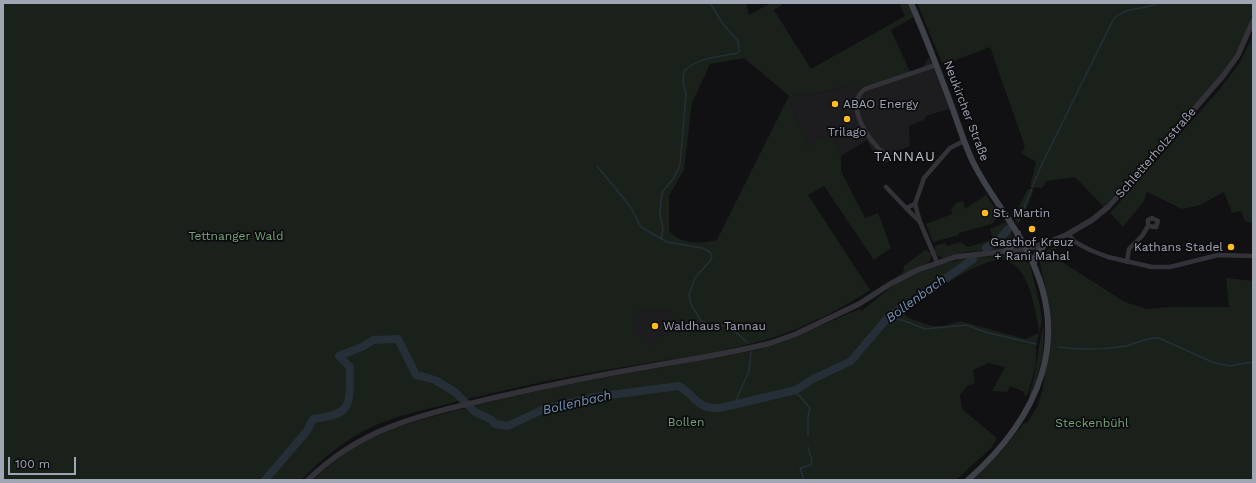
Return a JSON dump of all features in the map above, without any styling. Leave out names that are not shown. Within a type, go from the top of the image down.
[{"type":"main road","name":"Neukircher Straße","points":[[911,3],[964,141],[980,175],[1018,233],[1034,263],[1044,296],[1048,324],[1047,349],[1033,400],[1017,428],[996,454],[968,480]]},
{"type":"main road","points":[[1006,251],[1016,244],[1018,233]]},
{"type":"main road","points":[[1034,263],[1036,253],[1047,243]]},
{"type":"street","name":"Schletterholzstraße","points":[[308,480],[341,453],[376,432],[410,419],[475,402],[595,376],[717,355],[771,343],[796,334],[853,307],[904,276],[937,262],[964,256],[1026,249],[1047,243],[1068,234],[1092,220],[1108,207],[1214,87],[1238,55],[1253,21]]},
{"type":"street","points":[[884,153],[872,142],[857,110],[856,103],[858,93],[865,89],[936,65]]},
{"type":"street","points":[[937,262],[920,222],[916,204],[924,178],[950,148],[964,141]]},
{"type":"street","points":[[886,187],[920,222]]},
{"type":"street","points":[[906,208],[916,204]]},
{"type":"street","points":[[1127,262],[1129,249],[1142,236],[1148,226]]},
{"type":"street","points":[[1068,234],[1075,242],[1090,250],[1127,262],[1152,268],[1170,267],[1218,255],[1253,256]]},
{"type":"shaded area","points":[[929,57],[949,109],[926,116],[924,120],[909,126],[910,146],[892,153],[891,159],[888,162],[885,163],[877,160],[867,140],[841,156],[831,134],[808,145],[790,105],[794,96],[814,92],[815,94],[843,87],[862,87],[922,68]]},
{"type":"shaded area","points":[[667,308],[670,316],[682,332],[657,336],[649,351],[636,335],[634,312]]},
{"type":"green space","name":"Tettnanger Wald","points":[[3,3],[746,3],[749,15],[771,3],[785,3],[774,10],[811,69],[905,16],[899,3],[908,3],[914,17],[891,30],[910,72],[862,87],[843,87],[814,94],[814,92],[794,96],[790,105],[808,145],[831,134],[841,156],[841,171],[865,218],[878,213],[891,248],[874,260],[824,186],[808,195],[870,290],[848,304],[787,333],[756,343],[508,389],[395,418],[372,427],[352,438],[325,458],[301,480],[3,480]],"holes":[[[744,58],[789,96],[717,240],[698,243],[684,241],[673,235],[669,230],[669,196],[684,170],[692,103],[710,64]],[[667,308],[670,316],[682,332],[657,336],[649,350],[646,334],[636,334],[635,312]]]},
{"type":"green space","points":[[917,3],[1253,3],[1247,32],[1221,76],[1104,207],[1075,177],[1047,181],[1042,188],[1030,187],[1036,162],[1021,153],[1025,147],[990,47],[943,65]]},
{"type":"green space","points":[[1253,36],[1253,224],[1245,221],[1241,211],[1232,213],[1224,192],[1200,205],[1182,209],[1147,192],[1144,201],[1123,227],[1110,213],[1219,90],[1239,64]]},
{"type":"green space","points":[[1028,189],[1034,190],[1025,212],[1018,224],[1012,215],[1018,208]]},
{"type":"green space","points":[[986,195],[1000,215],[992,224],[933,242],[926,224],[952,214],[951,210],[956,203],[963,201],[965,209]]},
{"type":"green space","points":[[1006,222],[1011,229],[1013,241],[1006,249],[967,252],[943,258],[938,256],[935,252],[935,246],[945,243],[947,246],[960,242],[968,247],[988,241],[992,237],[990,229]]},
{"type":"green space","name":"Steckenbühl","points":[[1069,241],[1056,249],[1051,255],[1125,302],[1147,309],[1170,307],[1229,307],[1226,278],[1253,281],[1253,480],[973,480],[1000,453],[1024,423],[1027,423],[1038,405],[1043,387],[1050,340],[1048,300],[1039,258],[1049,249]]},
{"type":"green space","points":[[925,250],[931,253],[929,262],[873,291],[903,273],[904,266]]},
{"type":"green space","name":"Bollen","points":[[1008,255],[1022,257],[1030,265],[1040,306],[1042,322],[1036,346],[1036,365],[1027,396],[1023,395],[1024,392],[1010,386],[1007,392],[992,391],[1005,367],[988,363],[973,370],[975,383],[967,386],[960,395],[962,409],[997,438],[991,448],[956,480],[313,480],[348,451],[398,427],[513,396],[617,375],[757,350],[796,336],[860,309],[861,311],[903,279],[928,268],[954,261]],"holes":[[[1002,259],[1012,263],[1018,268],[1026,281],[1035,308],[1039,333],[1025,339],[960,321],[944,326],[932,326],[908,318],[903,312],[964,273],[990,261]]]},
{"type":"green space","points":[[1044,324],[1041,361],[1030,397],[1029,394],[1034,377]]},
{"type":"waterway","points":[[661,238],[663,229],[660,214],[661,198],[663,191],[673,179],[680,165],[686,94],[683,81],[684,71],[702,60],[737,53],[739,51],[738,41],[723,24],[710,3]]},
{"type":"waterway","name":"Bollenbach","points":[[1019,220],[1041,166],[1114,18],[1124,12],[1158,3]]},
{"type":"waterway","points":[[597,166],[630,206],[641,227],[667,242],[702,248],[710,252],[712,257],[710,261],[695,278],[689,295],[691,304],[701,321],[710,324],[729,326],[748,343]]},
{"type":"waterway","name":"Bollenbach","points":[[986,248],[999,240],[1008,229]]},
{"type":"waterway","name":"Bollenbach","points":[[265,480],[307,431],[313,419],[336,414],[343,410],[347,405],[350,390],[350,367],[339,356],[364,346],[373,340],[398,339],[416,375],[435,380],[455,392],[475,412],[492,420],[495,424],[508,426],[542,410],[595,397],[679,386],[697,402],[706,407],[720,408],[796,390],[813,379],[851,361],[890,315],[907,306],[973,259]]},
{"type":"waterway","points":[[889,317],[905,321],[925,329],[966,325],[985,332],[1036,344]]},
{"type":"waterway","points":[[1058,347],[1100,349],[1126,346],[1150,338],[1159,338],[1212,362],[1229,366],[1253,362]]},
{"type":"waterway","points":[[734,405],[749,371],[751,352]]},
{"type":"waterway","points":[[794,390],[810,408],[808,416],[808,435]]},
{"type":"waterway","points":[[804,480],[800,468],[811,465],[812,461],[808,447]]},
{"type":"place","name":"ABAO Energy","points":[[835,104]]},
{"type":"place","name":"Trilago","points":[[847,119]]},
{"type":"place","name":"St. Martin","points":[[985,213]]},
{"type":"place","name":"Gasthof Kreuz + Rani Mahal","points":[[1032,229]]},
{"type":"place","name":"Kathans Stadel","points":[[1231,247]]},
{"type":"place","name":"Waldhaus Tannau","points":[[655,326]]},
{"type":"district","name":"TANNAU","points":[[905,157]]}]
